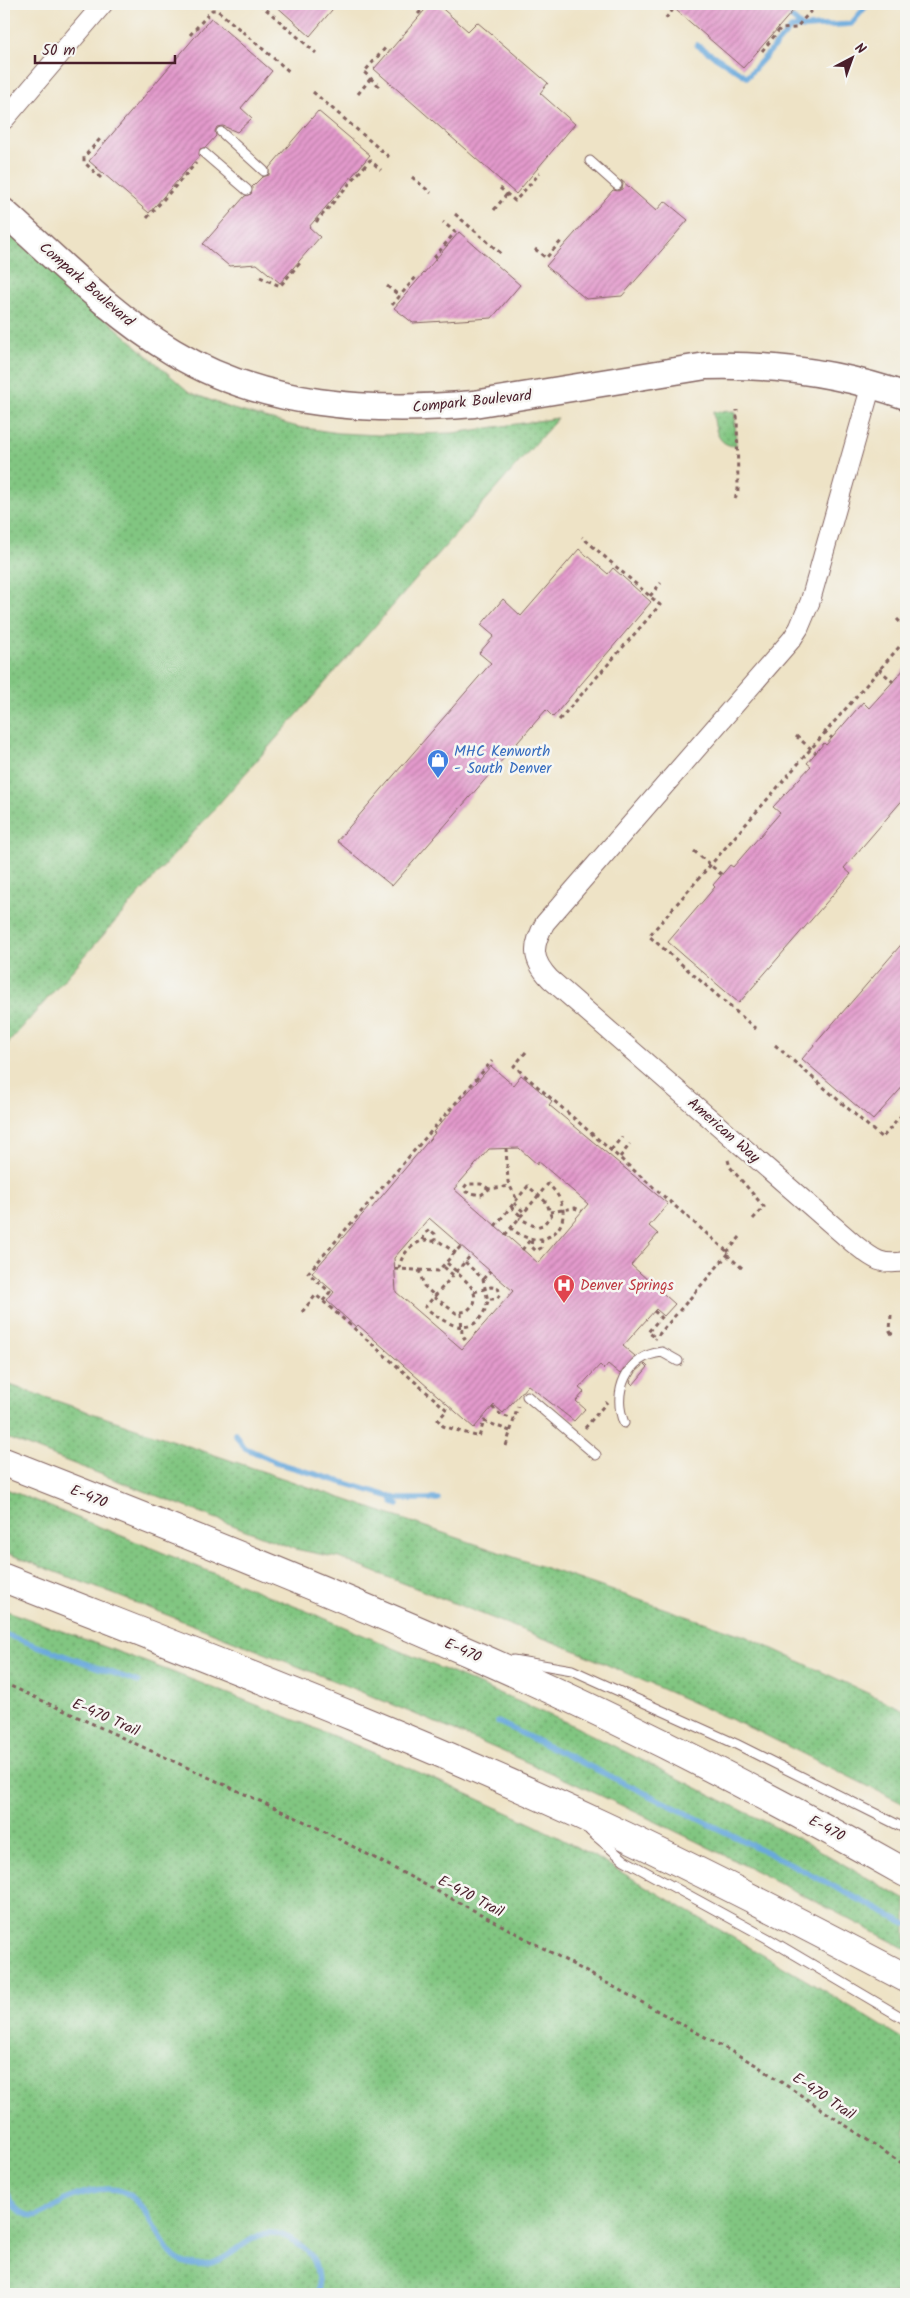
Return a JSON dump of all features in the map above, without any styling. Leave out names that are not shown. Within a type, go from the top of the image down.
[{"type":"highway","name":"E-470","points":[[4,1462],[284,1574],[471,1653],[703,1763],[906,1873]]},
{"type":"highway","points":[[4,1578],[311,1699],[563,1808],[730,1888],[906,1978]]},
{"type":"street","points":[[4,120],[103,4]]},
{"type":"street","name":"Compark Boulevard","points":[[4,212],[122,315],[172,352],[222,377],[301,399],[360,407],[442,407],[474,404],[706,366],[798,371],[872,386],[906,396]]},
{"type":"street","name":"American Way","points":[[872,386],[810,602],[799,628],[545,923],[535,945],[535,954],[543,971],[550,979],[872,1258],[891,1264],[906,1260]]},
{"type":"lane","points":[[221,132],[264,171]]},
{"type":"lane","points":[[202,156],[247,190]]},
{"type":"lane","points":[[590,161],[617,185]]},
{"type":"lane","points":[[624,1423],[620,1412],[620,1393],[624,1376],[632,1365],[643,1357],[662,1352],[678,1361]]},
{"type":"lane","points":[[527,1396],[596,1454]]},
{"type":"lane","points":[[471,1653],[572,1670],[736,1744],[906,1829]]},
{"type":"lane","points":[[563,1808],[624,1860],[767,1938],[906,2020]]},
{"type":"path","points":[[260,4],[316,53]]},
{"type":"path","points":[[665,4],[672,10],[665,19]]},
{"type":"path","points":[[762,51],[780,29],[796,28],[817,4]]},
{"type":"path","points":[[418,14],[423,9]]},
{"type":"path","points":[[190,35],[212,10],[217,10],[291,73]]},
{"type":"path","points":[[379,86],[364,72],[387,46]]},
{"type":"path","points":[[358,94],[371,78]]},
{"type":"path","points":[[313,92],[389,157]]},
{"type":"path","points":[[101,138],[84,157],[84,162],[101,178]]},
{"type":"path","points":[[147,218],[202,156]]},
{"type":"path","points":[[316,222],[370,160],[381,170]]},
{"type":"path","points":[[500,188],[516,201],[540,173]]},
{"type":"path","points":[[412,177],[431,193]]},
{"type":"path","points":[[494,210],[507,194]]},
{"type":"path","points":[[456,214],[503,255]]},
{"type":"path","points":[[434,258],[455,232],[443,222]]},
{"type":"path","points":[[536,249],[546,258],[563,239]]},
{"type":"path","points":[[260,277],[280,286],[300,264]]},
{"type":"path","points":[[392,305],[416,277]]},
{"type":"path","points":[[387,286],[400,296]]},
{"type":"path","points":[[735,499],[738,490],[737,410]]},
{"type":"path","points":[[559,720],[660,605],[582,537]]},
{"type":"path","points":[[650,596],[661,583]]},
{"type":"path","points":[[897,619],[906,628]]},
{"type":"path","points":[[756,1029],[649,936],[824,731],[906,639]]},
{"type":"path","points":[[879,669],[893,682]]},
{"type":"path","points":[[824,731],[832,738]]},
{"type":"path","points":[[796,736],[816,753]]},
{"type":"path","points":[[694,851],[722,875]]},
{"type":"path","points":[[775,1045],[882,1138],[906,1110]]},
{"type":"path","points":[[526,1052],[514,1066],[742,1268]]},
{"type":"path","points":[[323,1301],[330,1292],[308,1273],[492,1061]]},
{"type":"path","points":[[611,1150],[622,1136]]},
{"type":"path","points":[[620,1158],[630,1144]]},
{"type":"path","points":[[506,1148],[508,1182],[517,1200]]},
{"type":"path","points":[[728,1160],[730,1167],[764,1207],[752,1220]]},
{"type":"path","points":[[489,1189],[473,1182],[467,1184],[464,1188],[466,1192],[477,1195],[489,1189],[510,1186]]},
{"type":"path","points":[[505,1235],[510,1228],[548,1184],[561,1198],[564,1209],[563,1219],[558,1230],[542,1239],[531,1240],[510,1228]]},
{"type":"path","points":[[495,1226],[512,1205],[517,1200],[528,1186],[547,1203],[550,1212],[548,1221],[536,1227],[512,1205]]},
{"type":"path","points":[[550,1212],[575,1208],[582,1211]]},
{"type":"path","points":[[424,1240],[424,1234],[430,1230],[435,1234],[435,1241]]},
{"type":"path","points":[[654,1311],[661,1317],[648,1332],[655,1339],[740,1238]]},
{"type":"path","points":[[531,1240],[531,1246],[536,1252],[542,1248],[542,1239]]},
{"type":"path","points":[[400,1269],[400,1262],[406,1252],[424,1240],[445,1244],[456,1253]]},
{"type":"path","points":[[522,1250],[531,1240]]},
{"type":"path","points":[[394,1269],[438,1271],[444,1267],[461,1246]]},
{"type":"path","points":[[465,1262],[483,1279],[488,1299],[486,1309],[479,1319],[461,1326],[450,1325],[425,1307],[471,1255]]},
{"type":"path","points":[[419,1270],[424,1286],[452,1312],[461,1313],[474,1304],[474,1292],[447,1263]]},
{"type":"path","points":[[444,1267],[455,1273]]},
{"type":"path","points":[[483,1279],[490,1271]]},
{"type":"path","points":[[474,1292],[495,1286],[500,1290],[497,1298],[488,1299]]},
{"type":"path","points":[[302,1312],[316,1295],[447,1410],[438,1420],[439,1423],[479,1437],[484,1421],[510,1430]]},
{"type":"path","points":[[461,1313],[462,1335],[468,1343]]},
{"type":"path","points":[[891,1315],[890,1332],[894,1336]]},
{"type":"path","points":[[582,1432],[607,1402],[608,1394]]},
{"type":"path","points":[[506,1446],[518,1403],[526,1409]]},
{"type":"path","points":[[492,1407],[501,1415],[514,1419]]},
{"type":"path","name":"E-470 Trail","points":[[4,1683],[314,1826],[492,1920],[756,2065],[906,2166]]},
{"type":"green space","points":[[4,229],[189,392],[233,409],[298,427],[339,433],[379,435],[453,433],[558,418],[4,1048]]},
{"type":"green space","points":[[735,411],[736,446],[724,443],[720,439],[713,412]]},
{"type":"green space","points":[[4,1383],[745,1636],[906,1711],[906,1805],[759,1732],[576,1651],[339,1558],[295,1549],[4,1437]]},
{"type":"green space","points":[[4,1488],[326,1619],[568,1723],[801,1840],[906,1900],[906,1949],[696,1841],[499,1750],[288,1662],[4,1552]]},
{"type":"green space","points":[[4,1610],[273,1711],[405,1766],[536,1826],[620,1872],[906,2041],[906,2294],[4,2294]]},
{"type":"building","points":[[274,4],[337,4],[310,36]]},
{"type":"building","points":[[430,4],[437,4],[468,31],[477,22],[548,83],[540,93],[575,124],[516,194],[374,69]]},
{"type":"building","points":[[669,4],[799,4],[743,68]]},
{"type":"building","points":[[211,18],[272,71],[241,108],[252,118],[237,132],[223,126],[217,127],[215,131],[216,136],[206,147],[200,149],[199,156],[149,213],[89,161]]},
{"type":"building","points":[[318,111],[370,155],[309,227],[320,237],[280,283],[257,264],[229,266],[203,244],[245,196],[251,194],[252,187],[262,177],[269,175],[269,168]]},
{"type":"building","points":[[621,180],[656,211],[665,201],[688,220],[622,296],[586,299],[546,266],[613,190],[618,191],[622,189],[623,184]]},
{"type":"building","points":[[459,232],[520,285],[492,318],[413,323],[394,308]]},
{"type":"building","name":"MHC Kenworth - South Denver","points":[[579,549],[608,574],[613,568],[651,602],[553,717],[546,710],[392,886],[337,841],[491,663],[479,653],[494,636],[481,625],[503,599],[521,616]]},
{"type":"building","points":[[906,667],[906,796],[844,868],[851,874],[739,1003],[668,942],[715,887],[713,885],[730,865],[733,867],[780,813],[773,807],[811,766],[807,763],[824,743],[826,745],[863,702],[869,708]]},
{"type":"building","points":[[906,939],[906,1083],[873,1120],[802,1059]]},
{"type":"building","points":[[491,1066],[513,1085],[521,1075],[552,1101],[549,1105],[668,1204],[649,1226],[658,1234],[631,1265],[675,1304],[664,1316],[656,1309],[623,1346],[635,1356],[620,1374],[608,1364],[604,1369],[600,1365],[579,1388],[584,1392],[576,1401],[585,1409],[574,1421],[528,1385],[503,1413],[494,1405],[474,1428],[358,1325],[356,1327],[327,1301],[334,1292],[312,1273],[369,1207],[371,1209],[435,1133],[433,1132]],"holes":[[[519,1148],[538,1165],[538,1161],[588,1204],[538,1263],[454,1189],[489,1149]],[[429,1218],[513,1291],[462,1349],[396,1292],[394,1258]]]},
{"type":"building","points":[[645,1364],[648,1367],[633,1385],[630,1382],[631,1380],[636,1372]]},
{"type":"waterway","points":[[697,45],[747,77],[791,28],[851,24],[868,4]]},
{"type":"waterway","points":[[792,18],[803,28]]},
{"type":"waterway","points":[[235,1433],[243,1447],[278,1463],[398,1499],[438,1499]]},
{"type":"waterway","points":[[390,1496],[393,1503],[398,1505]]},
{"type":"waterway","points":[[4,1634],[138,1682]]},
{"type":"waterway","points":[[498,1722],[787,1862],[906,1924]]},
{"type":"waterway","points":[[4,2184],[16,2208],[27,2215],[34,2216],[44,2213],[67,2199],[81,2194],[104,2189],[119,2190],[126,2193],[145,2211],[169,2251],[181,2261],[189,2264],[204,2265],[220,2260],[251,2239],[266,2233],[285,2236],[304,2248],[313,2258],[317,2271],[319,2294]]},
{"type":"place","name":"MHC Kenworth - South Denver","points":[[438,779]]},
{"type":"place","name":"Denver Springs","points":[[564,1304]]}]
